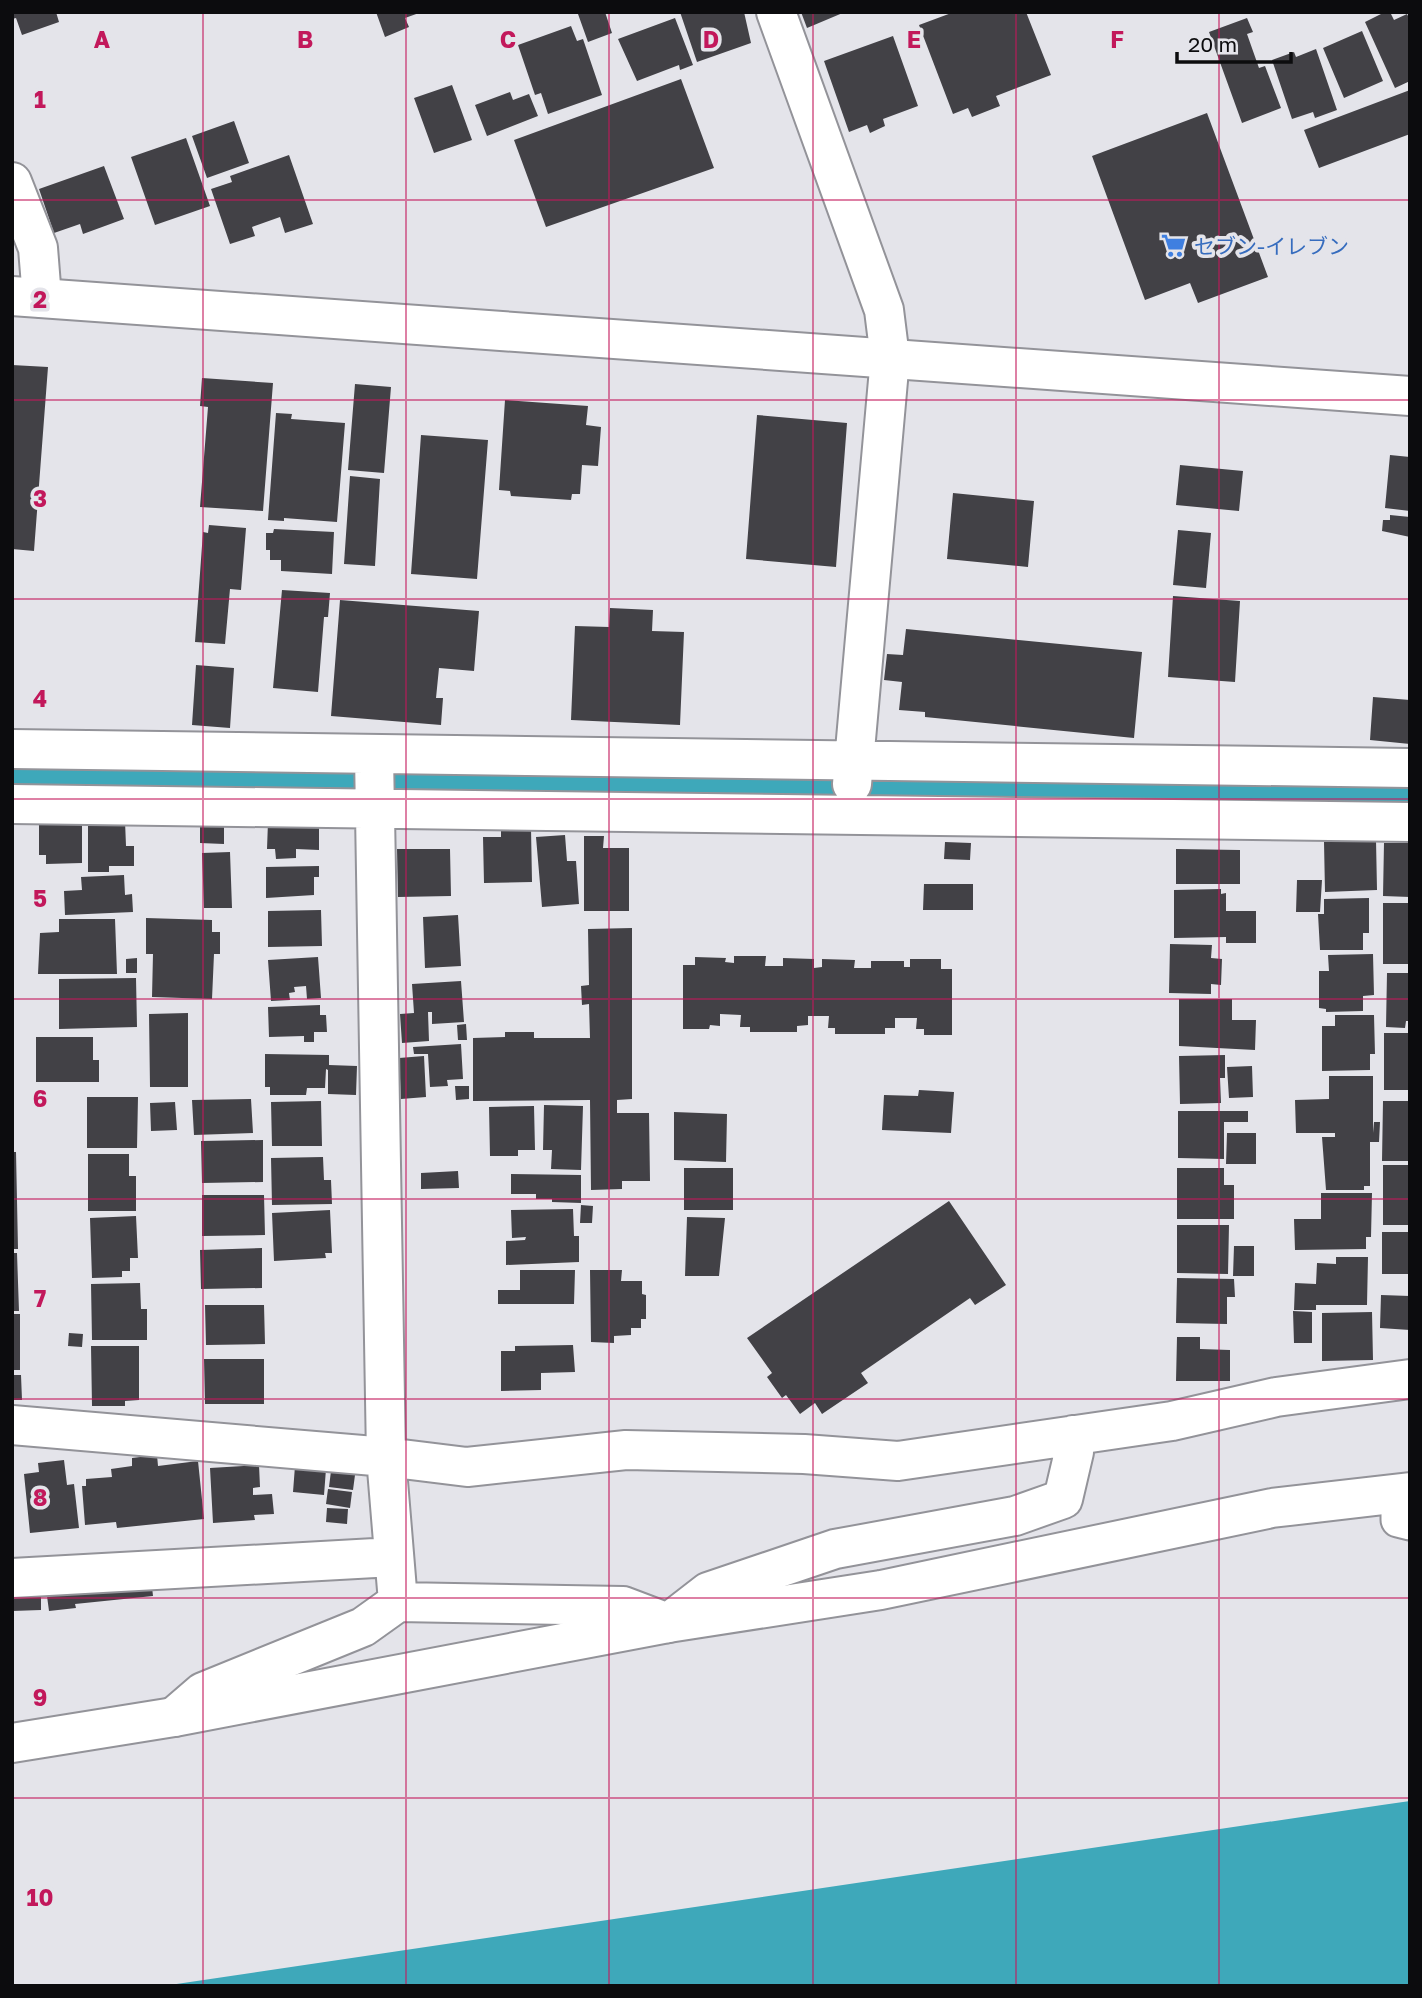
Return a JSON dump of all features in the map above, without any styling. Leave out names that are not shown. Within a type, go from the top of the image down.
[{"type":"street","points":[[776,12],[884,310],[890,358],[852,791]]},
{"type":"street","points":[[12,182],[38,248],[27,297],[1410,396]]},
{"type":"street","points":[[12,749],[374,782],[852,791],[1410,822]]},
{"type":"street","points":[[12,804],[374,782],[852,791],[1410,768]]},
{"type":"street","points":[[374,782],[386,1457],[398,1602]]},
{"type":"street","points":[[12,1425],[386,1457],[467,1467],[626,1450],[804,1454],[898,1461],[1172,1421],[1276,1397],[1410,1379]]},
{"type":"street","points":[[668,1623],[708,1592],[835,1549],[1015,1516],[1063,1499],[1074,1452],[1073,1435]]},
{"type":"street","points":[[12,1743],[174,1717],[668,1623],[881,1590],[1272,1508],[1406,1503]]},
{"type":"street","points":[[12,1578],[393,1557]]},
{"type":"street","points":[[174,1717],[203,1692],[363,1627],[398,1602],[623,1606],[668,1623]]},
{"type":"water","points":[[1410,1801],[1410,1986],[163,1986],[1382,1805]]},
{"type":"building","points":[[12,12],[56,12],[59,22],[22,35],[16,18],[12,19]]},
{"type":"building","points":[[376,12],[419,13],[405,18],[409,27],[385,37]]},
{"type":"building","points":[[605,12],[612,33],[588,42],[578,14]]},
{"type":"building","points":[[680,12],[744,12],[751,43],[697,62]]},
{"type":"building","points":[[801,12],[845,12],[807,28]]},
{"type":"building","points":[[954,12],[1026,12],[1051,75],[996,96],[1000,106],[972,117],[968,108],[953,114],[919,25]]},
{"type":"building","points":[[1390,12],[1394,20],[1407,14],[1410,20],[1410,81],[1395,88],[1365,22]]},
{"type":"building","points":[[675,18],[693,65],[680,70],[679,65],[637,81],[618,39]]},
{"type":"building","points":[[1247,18],[1253,32],[1247,34],[1259,68],[1265,66],[1281,108],[1242,123],[1209,32]]},
{"type":"building","points":[[571,26],[577,41],[583,39],[602,95],[548,114],[541,93],[535,95],[518,45]]},
{"type":"building","points":[[1362,31],[1383,81],[1344,98],[1323,48]]},
{"type":"building","points":[[893,36],[918,106],[883,119],[885,126],[870,133],[867,125],[849,132],[824,61]]},
{"type":"building","points":[[1316,49],[1337,110],[1315,118],[1313,112],[1292,119],[1272,60],[1294,52],[1296,57]]},
{"type":"building","points":[[681,79],[714,168],[546,227],[514,140]]},
{"type":"building","points":[[452,85],[472,140],[434,153],[414,98]]},
{"type":"building","points":[[1410,90],[1410,134],[1319,168],[1304,130]]},
{"type":"building","points":[[510,92],[513,100],[529,94],[538,116],[487,136],[475,105]]},
{"type":"building","points":[[1207,113],[1268,277],[1198,303],[1190,283],[1145,300],[1092,156]]},
{"type":"building","points":[[234,121],[249,163],[207,178],[192,136]]},
{"type":"building","points":[[186,138],[210,206],[155,225],[131,157]]},
{"type":"building","points":[[289,155],[313,224],[285,233],[280,217],[252,227],[255,236],[230,244],[211,189],[232,182],[230,176]]},
{"type":"building","points":[[104,166],[124,219],[83,234],[80,224],[54,233],[39,189]]},
{"type":"building","points":[[12,365],[48,367],[34,551],[12,549]]},
{"type":"building","points":[[202,378],[273,383],[263,511],[200,507],[208,407],[200,406]]},
{"type":"building","points":[[355,384],[391,387],[384,473],[348,470]]},
{"type":"building","points":[[505,400],[588,406],[586,425],[601,427],[598,466],[582,465],[580,494],[572,494],[571,500],[511,496],[510,491],[499,490]]},
{"type":"building","points":[[276,413],[292,414],[291,419],[345,423],[337,522],[284,518],[284,521],[268,520]]},
{"type":"building","points":[[757,415],[847,423],[836,567],[746,559]]},
{"type":"building","points":[[421,435],[488,440],[477,579],[411,574]]},
{"type":"building","points":[[1390,455],[1410,457],[1410,511],[1385,508]]},
{"type":"building","points":[[1180,465],[1243,471],[1239,511],[1176,505]]},
{"type":"building","points":[[350,476],[380,479],[375,566],[344,564]]},
{"type":"building","points":[[953,493],[1034,501],[1028,567],[947,559]]},
{"type":"building","points":[[1390,515],[1410,517],[1410,537],[1382,531],[1383,520],[1390,520]]},
{"type":"building","points":[[209,525],[246,528],[241,590],[230,589],[225,644],[195,642],[203,532],[208,533]]},
{"type":"building","points":[[274,529],[334,532],[332,574],[281,571],[281,560],[270,560],[270,550],[266,550],[266,533],[273,533]]},
{"type":"building","points":[[1178,530],[1211,533],[1206,588],[1173,585]]},
{"type":"building","points":[[282,590],[330,593],[328,617],[324,617],[318,692],[273,688]]},
{"type":"building","points":[[1173,596],[1240,601],[1235,682],[1168,677]]},
{"type":"building","points":[[340,600],[479,611],[474,671],[439,668],[436,698],[443,698],[441,725],[331,716]]},
{"type":"building","points":[[610,608],[653,610],[652,631],[684,632],[680,725],[571,720],[575,626],[609,627]]},
{"type":"building","points":[[906,629],[1142,652],[1134,738],[925,717],[925,712],[899,710],[902,682],[884,680],[887,654],[903,655]]},
{"type":"building","points":[[196,665],[234,668],[230,728],[192,725]]},
{"type":"building","points":[[1373,697],[1410,700],[1410,744],[1370,740]]},
{"type":"building","points":[[82,820],[82,863],[46,864],[46,855],[39,855],[39,821]]},
{"type":"building","points":[[200,820],[224,821],[224,844],[200,843]]},
{"type":"building","points":[[88,821],[125,821],[126,846],[134,846],[134,866],[109,866],[109,872],[88,872]]},
{"type":"building","points":[[268,822],[319,823],[319,850],[296,849],[296,858],[276,859],[275,849],[267,849]]},
{"type":"building","points":[[501,828],[531,828],[532,882],[484,883],[483,837],[501,837]]},
{"type":"building","points":[[565,835],[567,861],[576,861],[579,904],[542,907],[536,837]]},
{"type":"building","points":[[584,836],[604,836],[603,848],[629,848],[629,911],[584,911]]},
{"type":"building","points":[[1376,840],[1377,890],[1325,892],[1324,842]]},
{"type":"building","points":[[945,842],[971,843],[970,860],[944,859]]},
{"type":"building","points":[[1384,843],[1410,843],[1410,897],[1383,896]]},
{"type":"building","points":[[397,849],[450,849],[451,896],[398,897]]},
{"type":"building","points":[[1176,849],[1240,850],[1240,884],[1176,884]]},
{"type":"building","points":[[230,852],[232,908],[204,908],[202,853]]},
{"type":"building","points":[[319,866],[319,877],[314,877],[314,895],[266,898],[266,867]]},
{"type":"building","points":[[124,875],[125,895],[132,894],[133,912],[65,915],[64,891],[82,890],[81,877]]},
{"type":"building","points":[[1297,880],[1322,880],[1320,912],[1296,912]]},
{"type":"building","points":[[924,884],[973,884],[973,910],[923,910]]},
{"type":"building","points":[[1221,889],[1221,894],[1226,893],[1226,911],[1256,911],[1256,943],[1226,943],[1226,937],[1174,938],[1174,890]]},
{"type":"building","points":[[1369,898],[1369,933],[1363,933],[1363,950],[1320,950],[1318,914],[1324,914],[1324,899]]},
{"type":"building","points":[[1383,903],[1410,903],[1410,964],[1383,964]]},
{"type":"building","points":[[321,910],[322,946],[268,947],[268,911]]},
{"type":"building","points":[[458,915],[461,966],[425,968],[423,917]]},
{"type":"building","points":[[146,918],[212,920],[212,932],[220,932],[220,954],[214,954],[212,999],[152,997],[153,954],[146,954]]},
{"type":"building","points":[[59,919],[115,919],[117,974],[38,974],[40,933],[59,932]]},
{"type":"building","points":[[632,928],[632,1099],[617,1100],[617,1113],[649,1113],[650,1181],[622,1181],[622,1189],[591,1190],[590,1100],[473,1101],[473,1038],[505,1037],[505,1032],[534,1032],[534,1038],[590,1038],[589,1004],[582,1005],[581,986],[589,985],[588,929]]},
{"type":"building","points":[[1170,944],[1212,945],[1211,958],[1222,959],[1221,985],[1211,984],[1211,994],[1169,993]]},
{"type":"building","points":[[1373,954],[1374,995],[1363,996],[1363,1011],[1326,1012],[1326,1009],[1319,1008],[1319,971],[1329,971],[1328,955]]},
{"type":"building","points":[[734,956],[766,956],[765,966],[783,966],[783,958],[814,959],[814,968],[822,967],[822,959],[855,960],[854,968],[871,968],[871,961],[904,961],[904,967],[910,967],[910,959],[941,959],[941,969],[952,969],[952,1035],[924,1035],[924,1029],[916,1029],[917,1018],[895,1018],[895,1028],[885,1028],[885,1034],[835,1034],[835,1028],[828,1028],[829,1016],[808,1016],[808,1025],[797,1026],[797,1032],[750,1032],[750,1027],[740,1027],[741,1015],[720,1014],[720,1026],[710,1025],[709,1029],[683,1029],[683,965],[695,965],[695,957],[726,958],[725,962],[734,963]]},
{"type":"building","points":[[318,957],[321,998],[307,999],[306,986],[294,987],[295,992],[289,993],[290,1000],[271,1001],[268,960]]},
{"type":"building","points":[[137,958],[137,973],[126,973],[126,959]]},
{"type":"building","points":[[1387,973],[1410,973],[1410,1021],[1406,1021],[1405,1028],[1386,1027]]},
{"type":"building","points":[[136,978],[137,1027],[59,1029],[59,979]]},
{"type":"building","points":[[461,981],[464,1022],[432,1024],[432,1012],[428,1012],[429,1041],[402,1043],[400,1014],[414,1013],[412,984]]},
{"type":"building","points":[[1179,999],[1232,999],[1232,1020],[1256,1020],[1255,1050],[1179,1046]]},
{"type":"building","points":[[320,1005],[320,1015],[326,1015],[327,1032],[314,1032],[314,1042],[304,1042],[304,1036],[269,1037],[268,1007]]},
{"type":"building","points":[[188,1013],[188,1087],[150,1087],[149,1014]]},
{"type":"building","points":[[1335,1015],[1374,1015],[1375,1054],[1370,1054],[1370,1070],[1322,1071],[1322,1026],[1335,1026]]},
{"type":"building","points":[[466,1024],[467,1040],[458,1040],[457,1025]]},
{"type":"building","points":[[1384,1033],[1410,1033],[1410,1090],[1384,1090]]},
{"type":"building","points":[[36,1037],[93,1037],[93,1060],[99,1060],[99,1082],[36,1082]]},
{"type":"building","points":[[461,1044],[463,1079],[447,1080],[448,1086],[430,1087],[428,1054],[414,1054],[413,1047]]},
{"type":"building","points":[[265,1054],[329,1055],[329,1065],[357,1066],[356,1095],[328,1094],[326,1069],[325,1088],[307,1088],[306,1095],[270,1095],[270,1087],[265,1087]]},
{"type":"building","points":[[1225,1055],[1225,1078],[1220,1078],[1221,1103],[1180,1104],[1179,1056]]},
{"type":"building","points":[[424,1056],[426,1097],[401,1099],[399,1058]]},
{"type":"building","points":[[1252,1066],[1253,1097],[1229,1098],[1227,1067]]},
{"type":"building","points":[[1329,1076],[1373,1076],[1373,1133],[1374,1122],[1380,1122],[1379,1142],[1370,1142],[1370,1186],[1364,1186],[1364,1190],[1326,1190],[1322,1137],[1335,1137],[1335,1133],[1296,1133],[1295,1100],[1329,1099]]},
{"type":"building","points":[[455,1086],[469,1086],[469,1099],[456,1100]]},
{"type":"building","points":[[919,1090],[954,1092],[951,1133],[882,1130],[884,1095],[918,1096]]},
{"type":"building","points":[[87,1097],[138,1097],[137,1148],[87,1148]]},
{"type":"building","points":[[251,1099],[253,1133],[194,1135],[192,1100]]},
{"type":"building","points":[[321,1101],[322,1146],[272,1146],[271,1102]]},
{"type":"building","points":[[1383,1101],[1410,1101],[1410,1161],[1382,1161]]},
{"type":"building","points":[[175,1102],[177,1130],[151,1131],[150,1103]]},
{"type":"building","points":[[544,1105],[583,1106],[581,1170],[551,1169],[552,1150],[543,1150]]},
{"type":"building","points":[[534,1106],[535,1150],[518,1150],[518,1156],[490,1156],[489,1107]]},
{"type":"building","points":[[1178,1111],[1248,1111],[1248,1122],[1224,1122],[1224,1159],[1178,1158]]},
{"type":"building","points":[[674,1112],[727,1114],[726,1162],[674,1160]]},
{"type":"building","points":[[1227,1133],[1256,1133],[1256,1164],[1226,1164]]},
{"type":"building","points":[[263,1140],[263,1182],[202,1183],[201,1141]]},
{"type":"building","points":[[12,1152],[16,1152],[18,1249],[12,1249]]},
{"type":"building","points":[[88,1154],[129,1154],[129,1176],[136,1176],[136,1211],[88,1211]]},
{"type":"building","points":[[323,1157],[324,1180],[331,1180],[332,1204],[272,1205],[271,1158]]},
{"type":"building","points":[[1383,1165],[1410,1165],[1410,1225],[1383,1225]]},
{"type":"building","points":[[684,1168],[733,1168],[733,1210],[684,1210]]},
{"type":"building","points":[[1177,1168],[1224,1168],[1224,1185],[1234,1185],[1234,1219],[1177,1219]]},
{"type":"building","points":[[458,1171],[459,1188],[421,1189],[421,1173]]},
{"type":"building","points":[[511,1174],[581,1175],[581,1203],[536,1199],[536,1194],[511,1194]]},
{"type":"building","points":[[1321,1193],[1372,1193],[1371,1237],[1366,1237],[1366,1249],[1295,1250],[1294,1219],[1321,1219]]},
{"type":"building","points":[[202,1195],[264,1195],[265,1235],[202,1236]]},
{"type":"building","points":[[949,1201],[1006,1285],[975,1305],[970,1298],[861,1373],[868,1383],[822,1414],[815,1403],[800,1414],[786,1395],[782,1398],[767,1377],[772,1373],[747,1338]]},
{"type":"building","points":[[581,1205],[593,1206],[592,1223],[580,1223]]},
{"type":"building","points":[[573,1209],[574,1236],[579,1236],[579,1262],[506,1265],[506,1241],[525,1240],[526,1237],[512,1238],[511,1210]]},
{"type":"building","points":[[330,1210],[332,1253],[325,1253],[326,1258],[274,1261],[272,1213]]},
{"type":"building","points":[[136,1216],[138,1258],[130,1258],[130,1271],[122,1271],[122,1277],[92,1278],[90,1218]]},
{"type":"building","points":[[687,1217],[725,1218],[719,1276],[685,1276]]},
{"type":"building","points":[[1177,1225],[1229,1225],[1228,1274],[1177,1273]]},
{"type":"building","points":[[1382,1232],[1410,1232],[1410,1274],[1382,1274]]},
{"type":"building","points":[[1234,1246],[1254,1246],[1254,1276],[1233,1276]]},
{"type":"building","points":[[262,1248],[262,1288],[201,1289],[200,1250]]},
{"type":"building","points":[[12,1253],[17,1253],[19,1311],[12,1311]]},
{"type":"building","points":[[1336,1257],[1368,1257],[1367,1305],[1316,1305],[1316,1310],[1294,1310],[1295,1283],[1316,1284],[1317,1263],[1336,1264]]},
{"type":"building","points":[[520,1270],[575,1270],[574,1304],[498,1304],[498,1290],[520,1290]]},
{"type":"building","points":[[590,1270],[622,1270],[621,1281],[642,1281],[642,1294],[646,1295],[646,1319],[641,1319],[641,1328],[631,1328],[631,1335],[614,1336],[614,1343],[591,1342]]},
{"type":"building","points":[[1177,1278],[1234,1279],[1235,1297],[1227,1297],[1227,1324],[1176,1323]]},
{"type":"building","points":[[140,1283],[141,1309],[147,1309],[147,1340],[92,1340],[91,1284]]},
{"type":"building","points":[[1381,1295],[1410,1296],[1410,1330],[1380,1328]]},
{"type":"building","points":[[205,1305],[264,1305],[265,1344],[206,1345]]},
{"type":"building","points":[[1293,1311],[1312,1312],[1312,1343],[1294,1343]]},
{"type":"building","points":[[1372,1312],[1373,1360],[1322,1361],[1322,1313]]},
{"type":"building","points":[[12,1314],[20,1314],[20,1370],[12,1370]]},
{"type":"building","points":[[69,1333],[83,1334],[82,1347],[68,1346]]},
{"type":"building","points":[[1177,1337],[1200,1337],[1200,1349],[1230,1350],[1230,1381],[1176,1381]]},
{"type":"building","points":[[573,1345],[575,1372],[541,1373],[541,1390],[501,1391],[501,1351],[515,1351],[515,1346]]},
{"type":"building","points":[[91,1346],[139,1346],[139,1400],[125,1401],[125,1406],[92,1406]]},
{"type":"building","points":[[204,1359],[264,1359],[264,1404],[205,1404]]},
{"type":"building","points":[[12,1375],[21,1375],[22,1400],[12,1400]]},
{"type":"building","points":[[157,1455],[158,1466],[198,1461],[204,1519],[117,1528],[116,1522],[85,1525],[82,1486],[86,1486],[86,1479],[112,1477],[111,1469],[132,1466],[132,1458]]},
{"type":"building","points":[[64,1460],[67,1485],[74,1484],[79,1528],[30,1533],[24,1474],[39,1472],[38,1463]]},
{"type":"building","points":[[259,1465],[260,1487],[253,1488],[253,1495],[272,1494],[274,1514],[254,1515],[255,1520],[213,1523],[210,1468]]},
{"type":"building","points":[[295,1466],[326,1469],[324,1495],[293,1492]]},
{"type":"building","points":[[331,1471],[355,1475],[353,1490],[329,1487]]},
{"type":"building","points":[[328,1489],[352,1492],[350,1508],[326,1504]]},
{"type":"building","points":[[327,1508],[348,1509],[347,1524],[326,1522]]},
{"type":"building","points":[[151,1578],[153,1596],[75,1604],[76,1608],[49,1611],[47,1596],[59,1595],[58,1585]]},
{"type":"building","points":[[41,1592],[41,1610],[12,1611],[12,1593]]},
{"type":"waterway","points":[[12,778],[1410,799]]},
{"type":"place","name":"セブン-イレブン","points":[[1174,246]]}]
